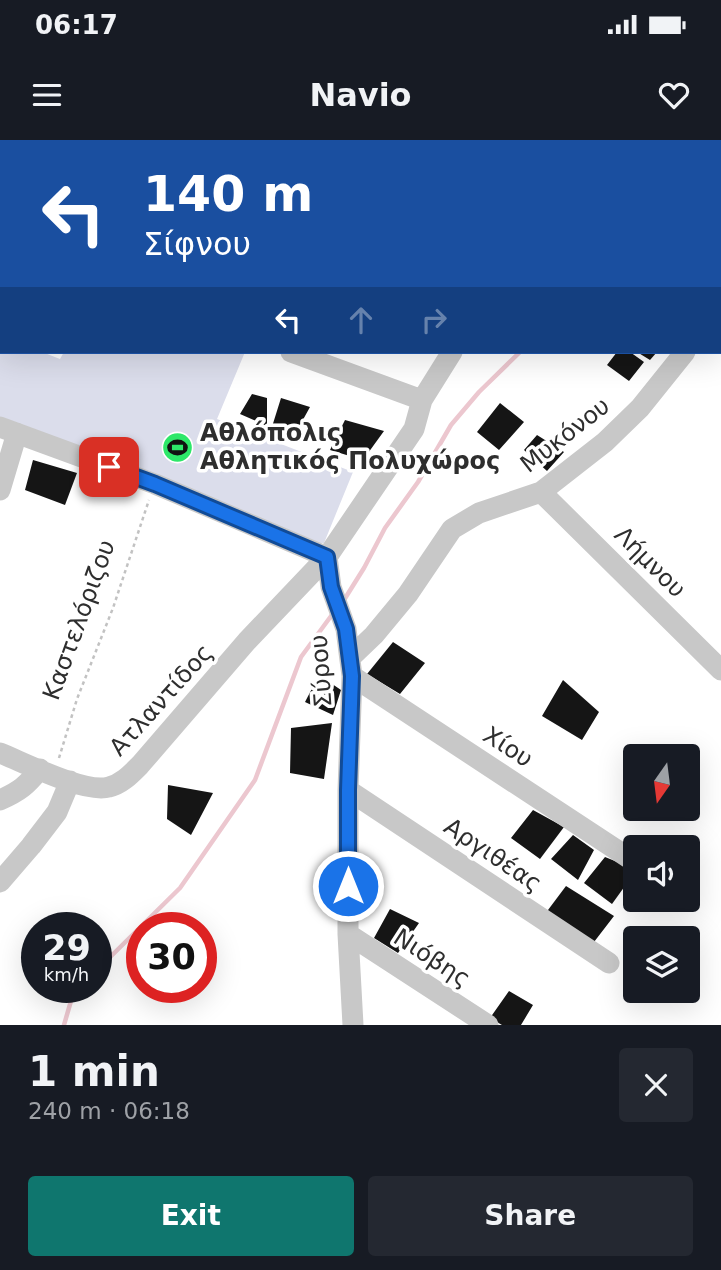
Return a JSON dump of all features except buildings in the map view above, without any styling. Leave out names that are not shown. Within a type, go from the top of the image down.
[{"type":"street","points":[[296,354],[422,400]]},
{"type":"street","points":[[0,490],[8,430],[155,484],[327,557],[414,429],[422,400],[451,354]]},
{"type":"street","name":"Μυκόνου","points":[[351,667],[408,594],[452,529],[479,513],[541,492],[605,442],[640,408],[683,354]]},
{"type":"street","name":"Λήμνου","points":[[541,492],[721,670]]},
{"type":"street","name":"Σύρου","points":[[327,557],[331,587],[346,629],[351,667],[348,934],[354,1025]]},
{"type":"street","name":"Ατλαντίδος","points":[[0,753],[88,788],[108,788],[124,781],[247,641],[327,557]]},
{"type":"street","name":"Χίου","points":[[351,667],[623,854]]},
{"type":"street","points":[[0,800],[27,785],[54,775],[57,812],[0,882]]},
{"type":"street","name":"Αργιθέας","points":[[348,790],[609,963]]},
{"type":"street","name":"Νιόβης","points":[[348,934],[488,1025]]},
{"type":"path","name":"Καστελόριζου","points":[[54,775],[77,699],[113,608],[155,484]]},
{"type":"shaded area","name":"Αθλόπολις Αθλητικός Πολυχώρος","points":[[0,354],[47,354],[60,359],[63,354],[244,354],[217,419],[353,472],[324,543],[318,543],[0,421]]},
{"type":"waterway","points":[[344,600],[385,528],[418,482],[451,425],[479,392],[518,354]]},
{"type":"waterway","points":[[112,955],[180,888],[255,780],[301,657],[334,612]]},
{"type":"waterway","points":[[64,1025],[70,1003]]},
{"type":"place","name":"Αθλόπολις Αθλητικός Πολυχώρος","points":[[177,447]]},
{"type":"route","points":[[109,467],[327,557],[331,587],[346,629],[352,676],[348,886]]}]
